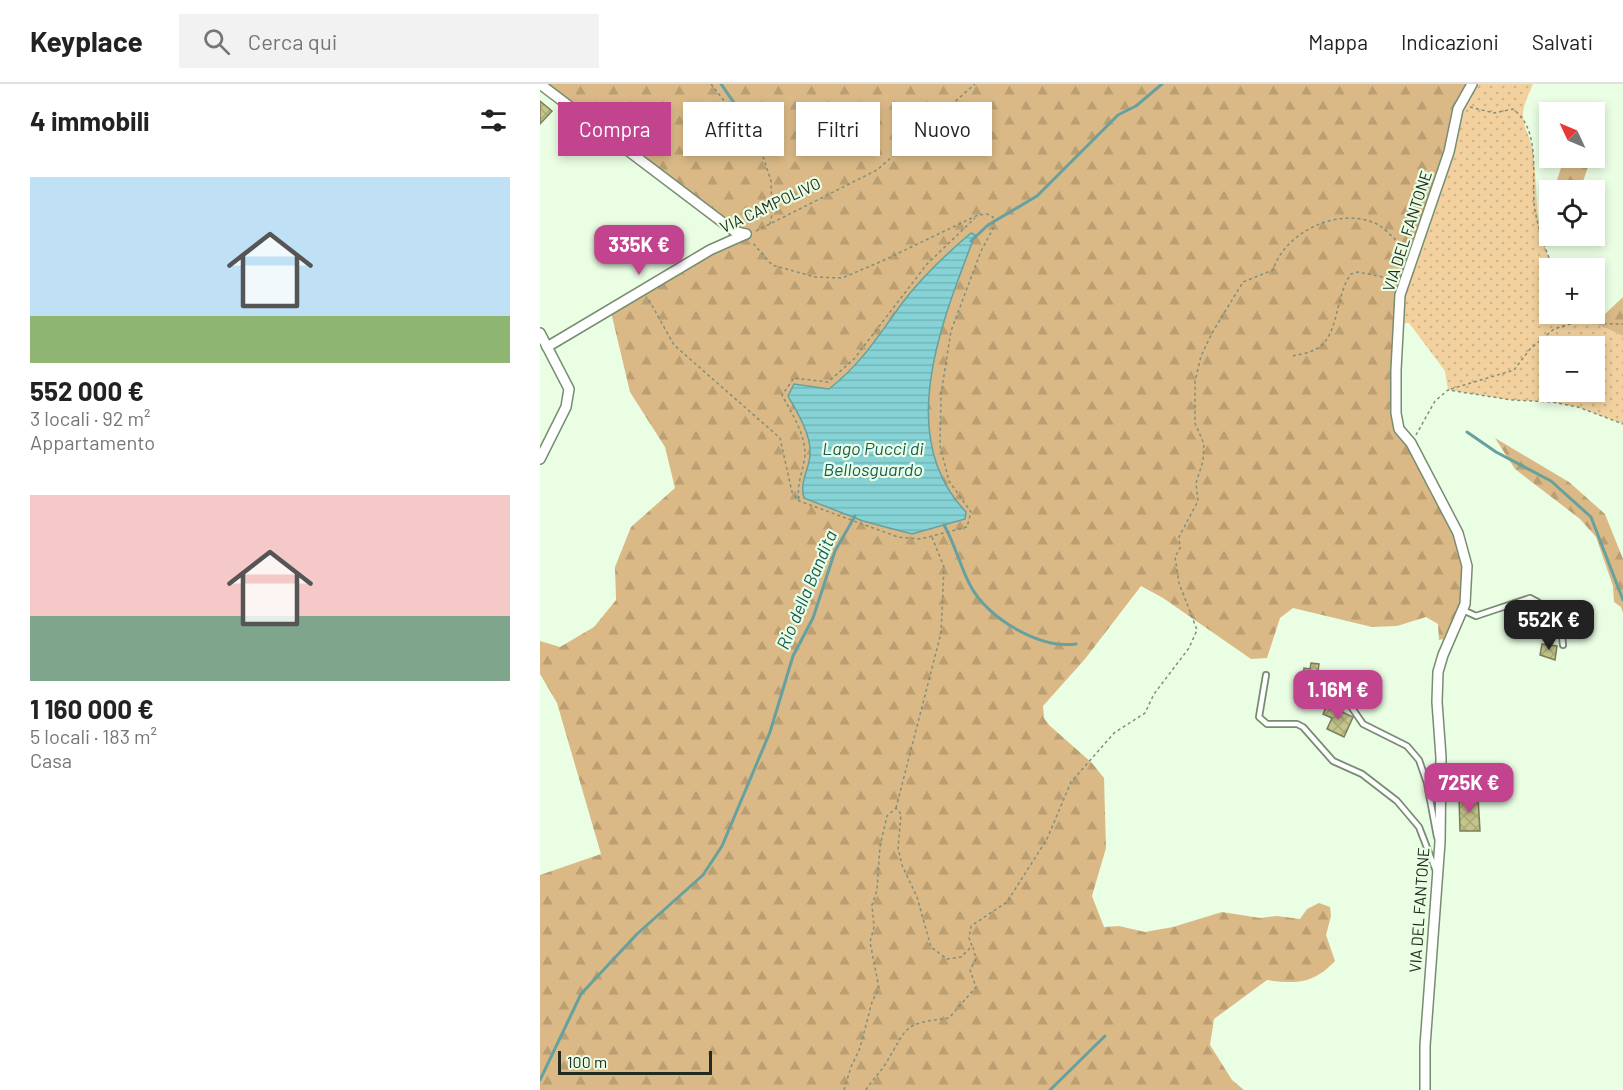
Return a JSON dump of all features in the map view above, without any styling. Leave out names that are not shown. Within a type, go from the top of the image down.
[{"type":"street","points":[[540,84],[716,218],[734,231],[746,234]]},
{"type":"street","name":"VIA DEL FANTONE","points":[[1425,1090],[1425,1046],[1440,842],[1441,757],[1437,702],[1438,672],[1463,610],[1467,566],[1458,533],[1411,443],[1399,429],[1395,413],[1400,295],[1401,280],[1449,152],[1461,104],[1472,84]]},
{"type":"street","name":"VIA CAMPOLIVO","points":[[548,347],[610,312],[643,289],[710,250],[746,234]]},
{"type":"street","points":[[540,333],[569,389],[566,407],[540,459]]},
{"type":"lane","points":[[1463,610],[1476,615],[1530,598],[1552,613],[1560,627],[1563,645]]},
{"type":"lane","points":[[1266,675],[1259,717],[1267,724],[1297,723],[1333,761],[1362,774],[1396,801],[1419,827],[1437,874]]},
{"type":"lane","points":[[1341,692],[1363,724],[1407,746],[1419,760],[1440,842]]},
{"type":"path","points":[[711,84],[760,147],[771,181],[772,214],[769,225]]},
{"type":"path","name":"VIA CAMPOLIVO","points":[[746,234],[769,225],[877,170],[975,84]]},
{"type":"path","points":[[1461,104],[1494,113],[1513,108],[1523,117],[1533,154],[1535,209],[1549,258]]},
{"type":"path","points":[[643,289],[674,345],[780,438],[792,492],[799,501],[898,537],[920,539],[967,526],[971,512],[949,481],[940,446],[941,394],[951,331],[981,251],[994,227],[993,217],[987,213],[978,215],[842,278],[814,277],[772,265],[762,257],[746,234]]},
{"type":"path","points":[[799,501],[797,489],[805,452],[797,422],[782,395],[794,378],[828,382],[854,359],[927,264],[978,215]]},
{"type":"path","points":[[866,1090],[884,1067],[899,1036],[907,1028],[917,1022],[949,1018],[976,987],[970,970],[976,959],[969,938],[971,926],[1007,902],[1047,839],[1071,782],[1114,733],[1145,714],[1154,694],[1189,648],[1197,630],[1179,583],[1175,557],[1180,548],[1179,537],[1198,501],[1196,483],[1203,461],[1204,444],[1196,423],[1195,382],[1201,356],[1212,333],[1243,282],[1273,270],[1277,257],[1300,233],[1317,225],[1337,220],[1360,220],[1377,224],[1395,239],[1401,280],[1358,272],[1351,274],[1339,299],[1330,337],[1316,349],[1293,356]]},
{"type":"path","points":[[1411,443],[1435,401],[1448,390],[1514,370],[1530,349],[1554,329],[1576,324]]},
{"type":"path","points":[[1605,324],[1623,324]]},
{"type":"path","points":[[1448,390],[1578,407],[1623,424]]},
{"type":"path","points":[[844,1090],[850,1067],[860,1048],[872,1002],[879,988],[870,942],[874,927],[872,905],[877,890],[880,846],[887,816],[896,808],[940,633],[944,567],[932,536]]},
{"type":"path","points":[[896,808],[901,814],[898,848],[902,865],[917,897],[931,947],[947,959],[962,957],[972,946]]},
{"type":"shaded area","points":[[1472,84],[1533,84],[1523,115],[1535,167],[1539,246],[1545,246],[1550,258],[1539,258],[1539,324],[1597,324],[1623,336],[1623,424],[1578,407],[1552,402],[1605,402],[1605,336],[1539,336],[1539,401],[1512,400],[1448,390],[1445,371],[1409,323],[1398,323],[1400,295],[1454,125]]},
{"type":"green space","points":[[540,84],[1472,84],[1458,109],[1400,295],[1396,413],[1458,533],[1467,566],[1465,604],[1452,637],[1439,640],[1438,624],[1426,617],[1397,626],[1372,627],[1293,608],[1280,618],[1267,658],[1251,659],[1163,598],[1141,586],[1085,659],[1043,706],[1044,718],[1049,725],[1092,763],[1104,778],[1106,848],[1092,896],[1104,927],[1119,926],[1145,932],[1173,927],[1222,912],[1260,918],[1277,916],[1300,919],[1307,909],[1319,903],[1330,907],[1331,916],[1326,935],[1335,961],[1327,969],[1304,981],[1267,980],[1214,1019],[1210,1045],[1232,1080],[1244,1090],[540,1090],[540,875],[601,854],[557,703],[540,674],[540,641],[560,647],[594,627],[616,600],[615,567],[631,527],[675,488],[665,447],[630,392],[611,312],[745,234],[638,156],[671,156],[671,102],[565,102]]},
{"type":"green space","points":[[1561,168],[1588,168],[1583,180],[1557,180]]},
{"type":"green space","points":[[1623,297],[1623,336],[1597,324],[1605,324],[1605,314]]},
{"type":"green space","points":[[1495,438],[1569,482],[1605,514],[1623,559],[1623,613],[1621,607],[1614,602],[1613,586],[1596,537],[1580,519],[1515,469]]},
{"type":"water","name":"Lago Pucci di Bellosguardo","points":[[971,233],[975,235],[939,340],[931,376],[928,413],[932,448],[944,482],[966,512],[965,519],[912,534],[863,521],[804,498],[803,486],[810,459],[810,446],[803,423],[788,396],[794,384],[829,389],[841,379],[869,348],[919,283]]},
{"type":"building","points":[[540,101],[552,111],[540,124]]},
{"type":"building","points":[[1548,616],[1551,627],[1537,625],[1537,617]]},
{"type":"building","points":[[1542,644],[1557,646],[1555,660],[1540,655]]},
{"type":"building","points":[[1311,663],[1319,664],[1318,671],[1325,672],[1324,680],[1317,678],[1315,685],[1307,684],[1308,677],[1303,676],[1304,668],[1310,669]]},
{"type":"building","points":[[1327,705],[1353,717],[1344,737],[1327,729],[1332,718],[1323,714]]},
{"type":"building","points":[[1478,797],[1480,831],[1460,831],[1459,798]]},
{"type":"waterway","points":[[721,84],[733,102]]},
{"type":"waterway","name":"Rio della Bandita","points":[[971,241],[988,225],[1037,196],[1118,115],[1136,106],[1162,84]]},
{"type":"waterway","points":[[1467,432],[1496,452],[1551,481],[1591,517],[1623,600]]},
{"type":"waterway","name":"Rio della Bandita","points":[[540,1080],[581,994],[637,934],[703,875],[722,846],[770,732],[793,656],[813,618],[835,551],[855,516]]},
{"type":"waterway","points":[[944,525],[970,585],[989,609],[1016,629],[1031,636],[1046,642],[1076,644]]},
{"type":"waterway","points":[[1050,1090],[1105,1036]]}]
